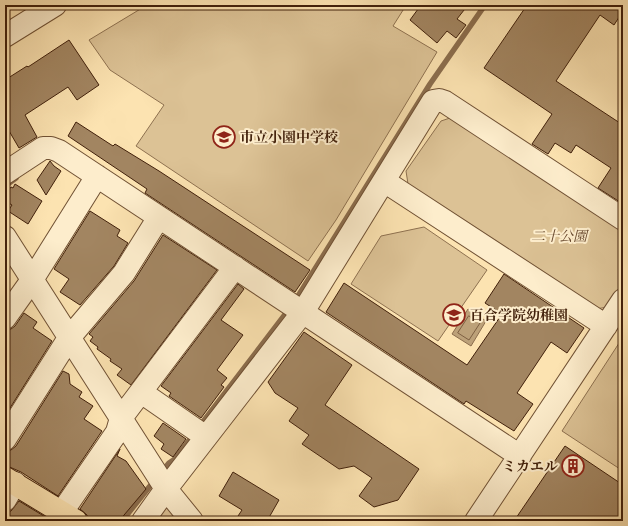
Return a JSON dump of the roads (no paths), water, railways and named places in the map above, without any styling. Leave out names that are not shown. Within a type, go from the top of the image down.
[{"type":"main road","points":[[8,487],[69,517]]},
{"type":"street","points":[[5,36],[55,5]]},
{"type":"street","points":[[142,521],[303,312],[433,101],[439,100],[445,102],[623,220]]},
{"type":"street","points":[[5,173],[43,148],[51,148],[58,151],[520,456]]},
{"type":"street","points":[[5,318],[32,280],[97,176]]},
{"type":"street","points":[[384,181],[606,326]]},
{"type":"street","points":[[5,439],[69,338],[124,273],[159,217]]},
{"type":"street","points":[[5,237],[166,489],[192,521]]},
{"type":"street","points":[[69,517],[116,432],[121,418],[235,267]]},
{"type":"street","points":[[476,521],[623,300]]},
{"type":"street","points":[[141,392],[206,437]]},
{"type":"water","points":[[468,309],[486,321],[471,346],[452,334]]},
{"type":"waterway","points":[[295,301],[430,84],[485,5]]},
{"type":"waterway","points":[[5,186],[16,178]]},
{"type":"waterway","points":[[199,427],[290,308]]},
{"type":"waterway","points":[[161,473],[169,463],[175,459],[194,434]]},
{"type":"waterway","points":[[122,521],[154,481]]},
{"type":"place","name":"市立小園中学校","points":[[224,137]]},
{"type":"place","name":"百合学院幼稚園","points":[[454,315]]},
{"type":"place","name":"ミカエル","points":[[573,466]]},
{"type":"park label","name":"二十公園","points":[[559,236]]}]
